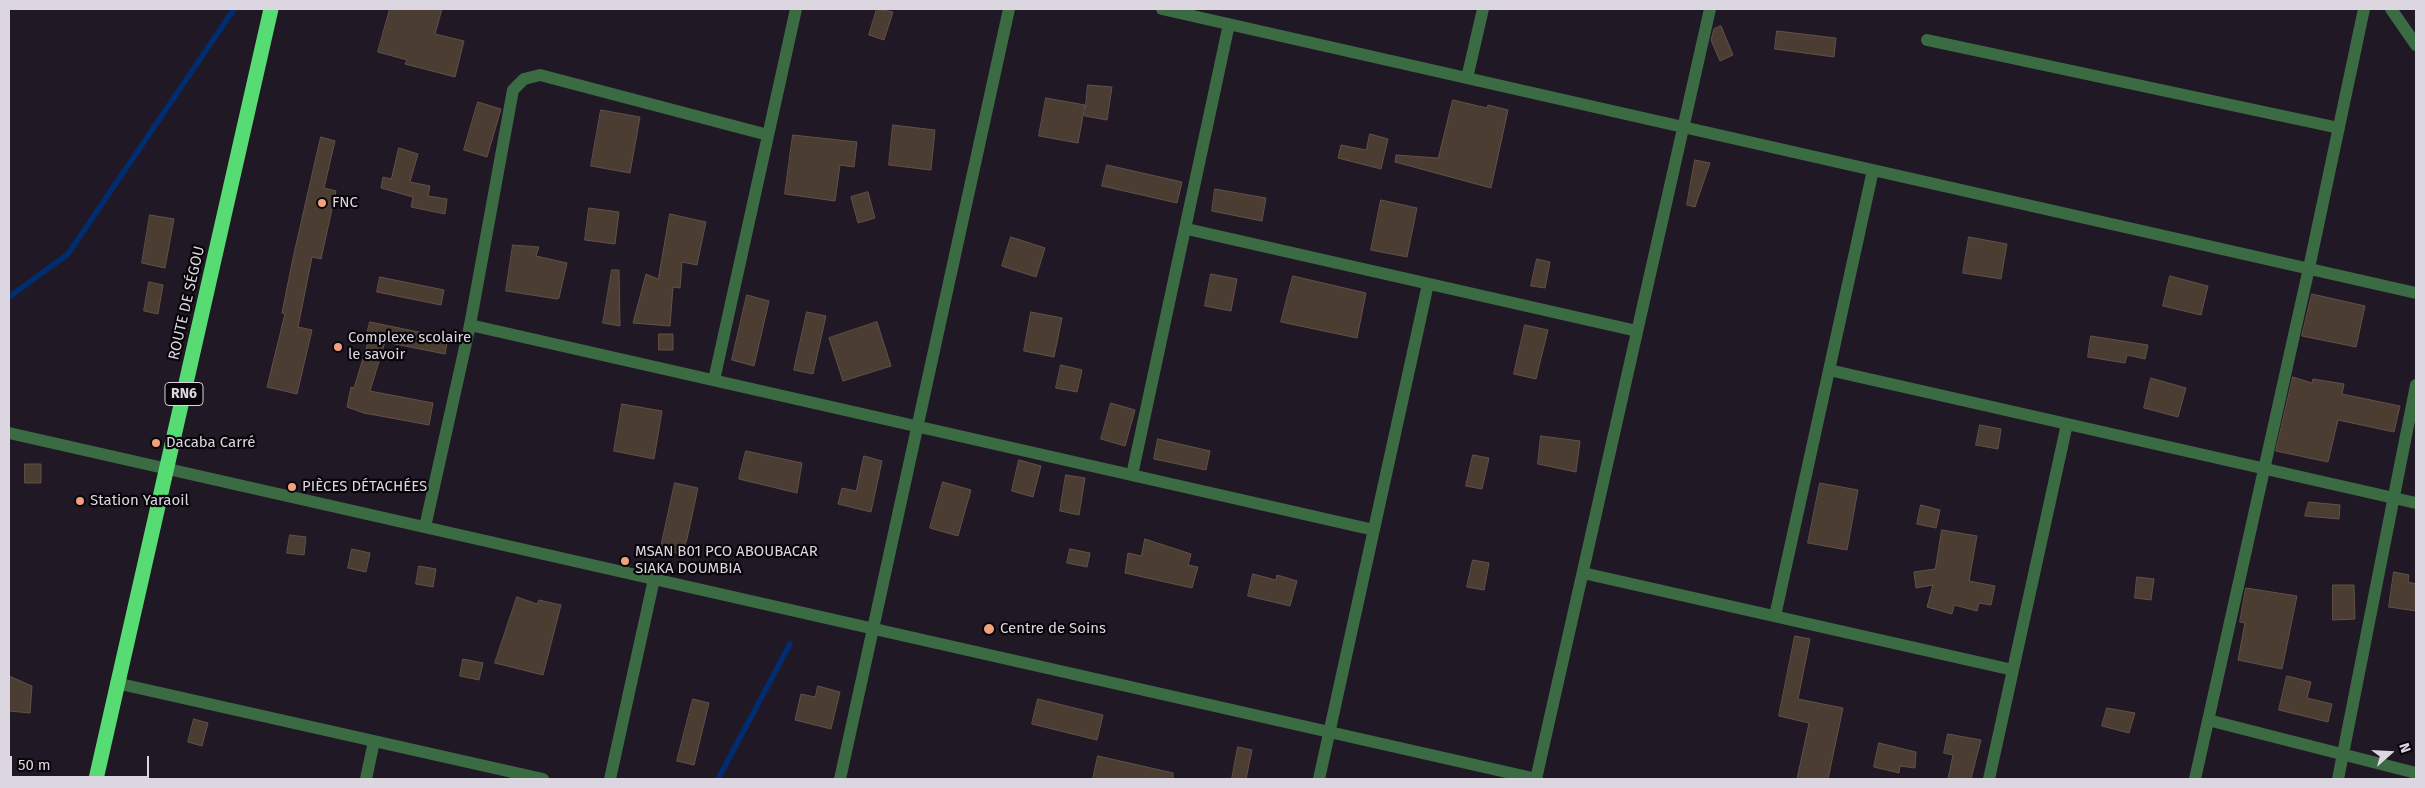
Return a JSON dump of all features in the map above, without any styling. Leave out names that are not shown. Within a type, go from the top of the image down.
[{"type":"highway","name":"ROUTE DE SÉGOU","points":[[96,779],[116,683],[168,468],[271,9]]},
{"type":"street","points":[[714,380],[796,9]]},
{"type":"street","points":[[840,779],[1009,9]]},
{"type":"street","points":[[1162,9],[2416,293]]},
{"type":"street","points":[[1467,78],[1482,9]]},
{"type":"street","points":[[9,433],[1536,779],[1710,9]]},
{"type":"street","points":[[2195,779],[2309,268],[2364,9]]},
{"type":"street","points":[[2391,9],[2416,46]]},
{"type":"street","points":[[1132,475],[1187,229],[1229,24]]},
{"type":"street","points":[[1927,40],[2338,128]]},
{"type":"street","points":[[426,527],[470,325],[513,90],[524,80],[540,75],[768,134]]},
{"type":"street","points":[[1775,616],[1873,170]]},
{"type":"street","points":[[1187,229],[1637,331]]},
{"type":"street","points":[[1319,779],[1428,284]]},
{"type":"street","points":[[470,325],[1374,530]]},
{"type":"street","points":[[1829,370],[2416,503]]},
{"type":"street","points":[[2338,779],[2416,385]]},
{"type":"street","points":[[1989,779],[2068,424]]},
{"type":"street","points":[[1583,573],[2013,670]]},
{"type":"street","points":[[610,779],[654,579]]},
{"type":"street","points":[[116,683],[543,779]]},
{"type":"street","points":[[2208,720],[2416,773]]},
{"type":"street","points":[[366,779],[374,741]]},
{"type":"building","points":[[390,9],[442,9],[435,34],[464,41],[455,77],[405,64],[407,60],[378,52]]},
{"type":"building","points":[[877,9],[893,12],[884,40],[869,35]]},
{"type":"building","points":[[1721,26],[1733,55],[1720,61],[1711,40],[1714,29]]},
{"type":"building","points":[[1777,31],[1836,38],[1834,57],[1775,49]]},
{"type":"building","points":[[1088,85],[1112,87],[1107,120],[1085,116]]},
{"type":"building","points":[[1046,98],[1085,105],[1078,143],[1039,136]]},
{"type":"building","points":[[1453,100],[1487,108],[1488,105],[1508,110],[1491,188],[1395,162],[1396,155],[1438,158]]},
{"type":"building","points":[[478,102],[501,109],[487,157],[464,150]]},
{"type":"building","points":[[601,110],[640,117],[630,173],[591,166]]},
{"type":"building","points":[[893,125],[935,130],[931,170],[889,165]]},
{"type":"building","points":[[1370,134],[1388,139],[1381,169],[1338,158],[1341,145],[1366,150]]},
{"type":"building","points":[[793,135],[857,142],[854,167],[840,165],[835,201],[785,194]]},
{"type":"building","points":[[321,137],[335,141],[324,188],[336,191],[321,259],[312,257],[298,327],[312,330],[297,394],[267,387],[285,314],[282,313],[293,258]]},
{"type":"building","points":[[399,148],[418,154],[410,182],[430,186],[428,196],[447,199],[445,214],[411,207],[413,197],[381,188],[383,177],[391,179]]},
{"type":"building","points":[[1695,160],[1710,163],[1695,207],[1687,205]]},
{"type":"building","points":[[1107,165],[1182,182],[1177,203],[1102,186]]},
{"type":"building","points":[[1215,189],[1266,198],[1262,221],[1212,211]]},
{"type":"building","points":[[868,192],[875,218],[858,223],[851,197]]},
{"type":"building","points":[[1381,200],[1417,208],[1407,257],[1371,250]]},
{"type":"building","points":[[589,208],[619,212],[615,244],[585,240]]},
{"type":"building","points":[[670,214],[706,222],[697,265],[682,262],[680,288],[673,287],[670,326],[633,323],[646,274],[658,279]]},
{"type":"building","points":[[150,215],[174,219],[165,268],[142,263]]},
{"type":"building","points":[[1011,237],[1045,248],[1036,277],[1002,266]]},
{"type":"building","points":[[1969,237],[2007,244],[2001,279],[1963,273]]},
{"type":"building","points":[[513,245],[539,247],[536,256],[567,263],[559,298],[506,291]]},
{"type":"building","points":[[1537,259],[1550,262],[1545,288],[1531,286]]},
{"type":"building","points":[[612,270],[619,270],[620,326],[603,323]]},
{"type":"building","points":[[1211,274],[1237,279],[1231,311],[1205,306]]},
{"type":"building","points":[[1293,276],[1366,293],[1357,338],[1281,322]]},
{"type":"building","points":[[2170,276],[2208,286],[2201,315],[2163,306]]},
{"type":"building","points":[[380,277],[444,290],[441,305],[377,292]]},
{"type":"building","points":[[149,282],[163,285],[158,314],[144,311]]},
{"type":"building","points":[[2312,294],[2365,306],[2356,347],[2302,336]]},
{"type":"building","points":[[747,295],[769,301],[754,366],[732,360]]},
{"type":"building","points":[[807,312],[826,316],[813,374],[794,370]]},
{"type":"building","points":[[1031,312],[1062,318],[1054,357],[1024,351]]},
{"type":"building","points":[[370,322],[448,338],[445,354],[385,342],[370,391],[433,403],[429,425],[364,413],[347,407],[351,387],[354,388],[369,339],[366,338]]},
{"type":"building","points":[[877,322],[891,366],[843,381],[829,338]]},
{"type":"building","points":[[1525,325],[1548,330],[1536,379],[1514,374]]},
{"type":"building","points":[[659,334],[673,334],[673,350],[659,350]]},
{"type":"building","points":[[2091,336],[2148,345],[2145,359],[2127,355],[2125,363],[2088,357]]},
{"type":"building","points":[[1061,365],[1082,370],[1077,392],[1056,388]]},
{"type":"building","points":[[2293,377],[2312,383],[2313,379],[2344,384],[2342,394],[2400,406],[2394,432],[2338,420],[2328,462],[2276,451]]},
{"type":"building","points":[[2151,378],[2186,388],[2178,417],[2144,408]]},
{"type":"building","points":[[1111,403],[1135,410],[1125,446],[1101,439]]},
{"type":"building","points":[[622,404],[662,411],[654,459],[614,451]]},
{"type":"building","points":[[1980,425],[2001,429],[1998,449],[1976,445]]},
{"type":"building","points":[[1541,436],[1580,441],[1576,472],[1538,464]]},
{"type":"building","points":[[1158,439],[1210,451],[1206,470],[1154,459]]},
{"type":"building","points":[[746,451],[802,463],[797,493],[739,479]]},
{"type":"building","points":[[1473,455],[1489,458],[1482,489],[1466,486]]},
{"type":"building","points":[[864,456],[882,461],[871,512],[838,504],[842,488],[856,491]]},
{"type":"building","points":[[1019,460],[1041,466],[1033,497],[1012,491]]},
{"type":"building","points":[[25,464],[41,464],[41,483],[25,483]]},
{"type":"building","points":[[1066,475],[1085,478],[1079,515],[1060,511]]},
{"type":"building","points":[[943,482],[971,490],[958,536],[930,528]]},
{"type":"building","points":[[675,483],[698,488],[687,539],[681,555],[661,547]]},
{"type":"building","points":[[1820,483],[1858,490],[1847,550],[1808,543]]},
{"type":"building","points":[[2309,502],[2340,505],[2339,519],[2305,516]]},
{"type":"building","points":[[1921,505],[1940,510],[1936,528],[1917,524]]},
{"type":"building","points":[[1942,530],[1977,536],[1969,581],[1995,586],[1991,605],[1979,603],[1977,611],[1954,605],[1952,614],[1927,607],[1933,585],[1916,588],[1914,572],[1935,569]]},
{"type":"building","points":[[290,535],[306,537],[304,555],[287,553]]},
{"type":"building","points":[[1145,539],[1191,554],[1188,565],[1198,567],[1192,588],[1125,573],[1128,553],[1141,556]]},
{"type":"building","points":[[352,549],[370,553],[366,572],[348,568]]},
{"type":"building","points":[[1070,549],[1090,553],[1087,567],[1067,563]]},
{"type":"building","points":[[1473,560],[1489,563],[1484,590],[1467,587]]},
{"type":"building","points":[[419,566],[436,569],[433,587],[416,584]]},
{"type":"building","points":[[2394,572],[2409,575],[2408,582],[2416,584],[2416,611],[2389,607]]},
{"type":"building","points":[[1253,574],[1276,580],[1277,575],[1297,581],[1290,606],[1248,596]]},
{"type":"building","points":[[2137,577],[2154,579],[2151,600],[2135,598]]},
{"type":"building","points":[[2333,585],[2354,585],[2355,619],[2333,620]]},
{"type":"building","points":[[2246,588],[2297,596],[2282,669],[2238,660],[2245,623],[2240,622]]},
{"type":"building","points":[[517,597],[537,604],[539,600],[561,605],[543,675],[495,663]]},
{"type":"building","points":[[1795,636],[1810,639],[1798,699],[1843,708],[1828,779],[1797,779],[1809,723],[1779,716]]},
{"type":"building","points":[[463,659],[483,663],[479,680],[460,676]]},
{"type":"building","points":[[9,676],[32,686],[30,713],[9,711]]},
{"type":"building","points":[[2287,676],[2311,682],[2307,698],[2332,704],[2328,722],[2279,710]]},
{"type":"building","points":[[818,686],[840,692],[831,729],[795,720],[801,694],[815,697]]},
{"type":"building","points":[[693,699],[709,703],[694,765],[677,761]]},
{"type":"building","points":[[1038,699],[1103,715],[1097,740],[1032,724]]},
{"type":"building","points":[[2107,708],[2135,713],[2129,733],[2102,726]]},
{"type":"building","points":[[194,719],[208,723],[202,746],[188,742]]},
{"type":"building","points":[[1948,734],[1981,740],[1971,779],[1948,779],[1953,755],[1944,753]]},
{"type":"building","points":[[1879,743],[1916,752],[1915,768],[1900,766],[1899,773],[1874,767]]},
{"type":"building","points":[[1238,747],[1252,750],[1246,779],[1232,779]]},
{"type":"building","points":[[1098,756],[1173,773],[1173,779],[1093,779]]},
{"type":"waterway","points":[[9,297],[68,254],[234,9]]},
{"type":"waterway","points":[[718,779],[790,644]]},
{"type":"place","name":"FNC","points":[[322,203]]},
{"type":"place","name":"Complexe scolaire le savoir","points":[[338,347]]},
{"type":"place","name":"Dacaba Carré","points":[[156,443]]},
{"type":"place","name":"PIÈCES DÉTACHÉES","points":[[292,487]]},
{"type":"place","name":"Station Yaraoil","points":[[80,501]]},
{"type":"place","name":"MSAN B01 PCO ABOUBACAR SIAKA DOUMBIA","points":[[625,561]]},
{"type":"place","name":"Centre de Soins","points":[[989,629]]}]
